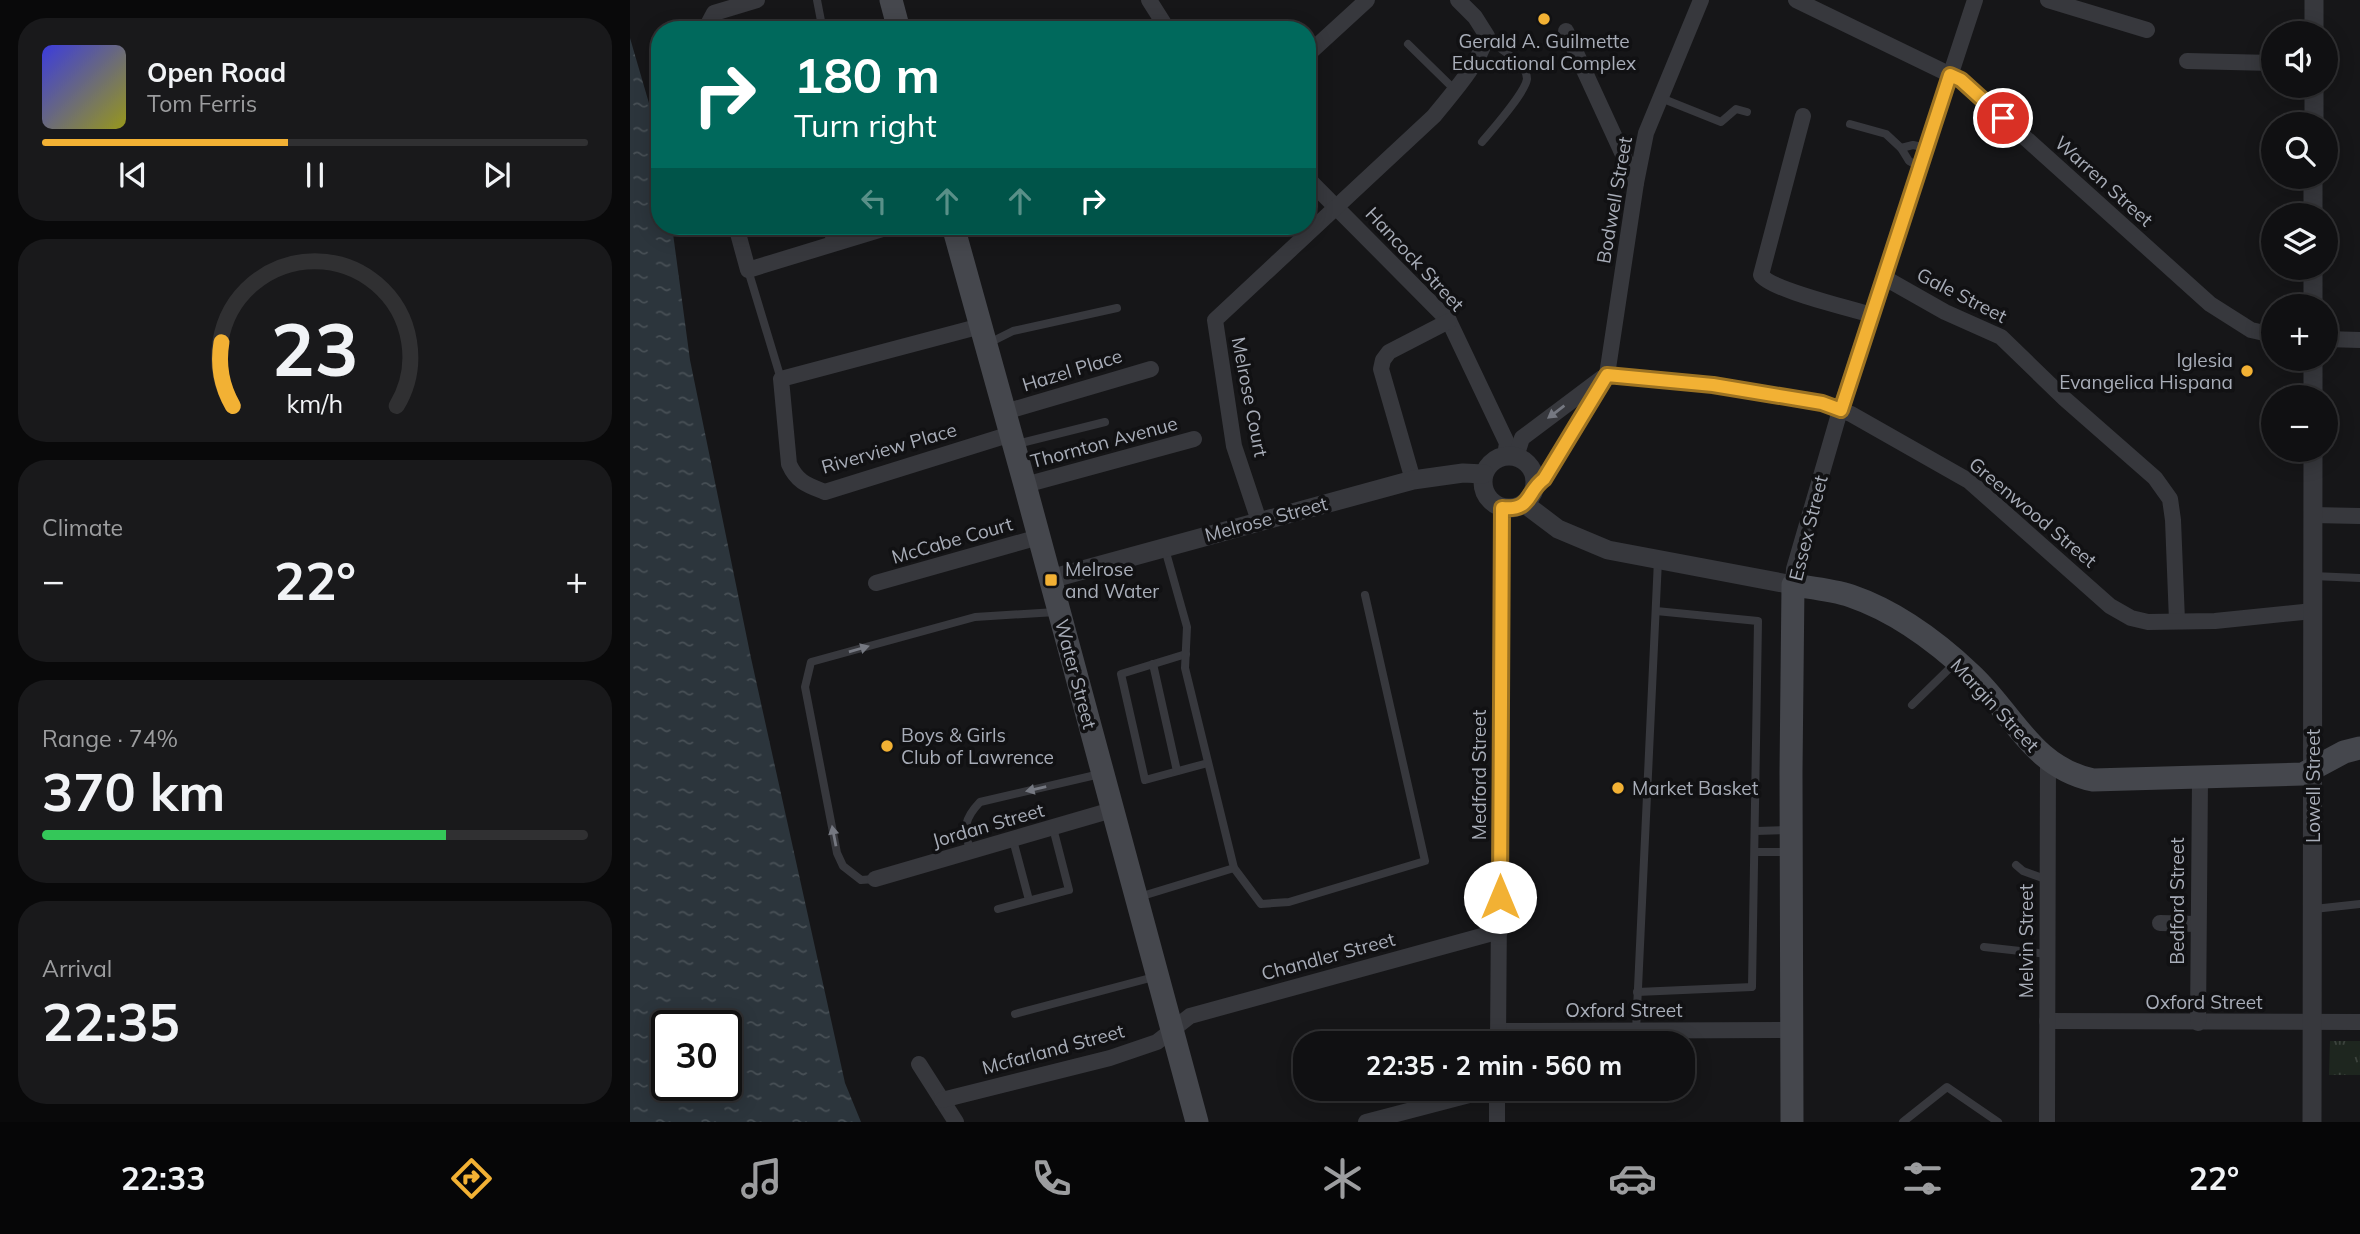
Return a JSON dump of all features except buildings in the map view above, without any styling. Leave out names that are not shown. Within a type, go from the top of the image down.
[{"type":"main road","points":[[891,0],[897,21]]},
{"type":"main road","name":"Water Street","points":[[955,235],[1197,1122]]},
{"type":"main road","name":"Margin Street","points":[[1793,585],[1849,595],[1881,608],[1940,647],[1973,676],[2029,743],[2048,760],[2076,776],[2093,780],[2303,774],[2344,752],[2360,748]]},
{"type":"main road","name":"Essex Street","points":[[1792,1122],[1793,585]]},
{"type":"street","points":[[710,21],[714,13],[757,0]]},
{"type":"street","points":[[1150,0],[1163,21]]},
{"type":"street","points":[[1316,47],[1367,0]]},
{"type":"street","points":[[1336,207],[1434,116],[1481,54],[1487,36],[1475,16],[1458,0]]},
{"type":"street","name":"Bodwell Street","points":[[1535,485],[1544,479],[1607,375],[1646,133],[1701,0]]},
{"type":"street","name":"Warren Street","points":[[1796,0],[1950,75],[1969,88],[2210,303],[2251,330],[2261,332]]},
{"type":"street","name":"Essex Street","points":[[1793,585],[1794,569],[1841,410],[1975,0]]},
{"type":"street","points":[[2048,0],[2094,7],[2147,30]]},
{"type":"street","points":[[2314,0],[2314,21]]},
{"type":"street","points":[[1566,31],[1636,183]]},
{"type":"street","points":[[2187,61],[2261,63]]},
{"type":"street","points":[[1803,116],[1761,275],[1766,282],[1871,315]]},
{"type":"street","name":"Hancock Street","points":[[1316,187],[1449,321],[1507,443],[1510,456]]},
{"type":"street","name":"Melrose Court","points":[[1316,226],[1336,207]]},
{"type":"street","points":[[738,235],[748,270],[862,235]]},
{"type":"street","name":"Melrose Court","points":[[1259,521],[1234,446],[1215,320],[1306,235]]},
{"type":"street","name":"Gale Street","points":[[1885,278],[1945,312],[2000,337],[2155,478],[2170,499],[2177,621]]},
{"type":"street","points":[[1413,480],[1381,369],[1383,360],[1390,352],[1449,321]]},
{"type":"street","points":[[781,379],[983,335]]},
{"type":"street","points":[[2338,339],[2360,340]]},
{"type":"street","name":"Hazel Place","points":[[1010,430],[1151,369]]},
{"type":"street","points":[[1510,456],[1530,466],[1535,476],[1533,494],[1525,504],[1511,509],[1502,508],[1488,498],[1484,491],[1484,474],[1494,461],[1510,456],[1522,438],[1607,375]]},
{"type":"street","name":"Greenwood Street","points":[[1607,375],[1713,385],[1822,403],[1841,410],[1918,450],[1969,481],[2110,606],[2131,618],[2148,622],[2215,621],[2313,611]]},
{"type":"street","name":"Riverview Place","points":[[781,379],[789,464],[794,477],[803,484],[825,492],[1010,430]]},
{"type":"street","name":"Thornton Avenue","points":[[1025,485],[1195,439]]},
{"type":"street","name":"Lowell Street","points":[[2312,1122],[2313,462]]},
{"type":"street","name":"Melrose Street","points":[[1050,579],[1413,480],[1463,473],[1484,474]]},
{"type":"street","name":"Margin Street","points":[[1525,504],[1558,529],[1608,550],[1793,585]]},
{"type":"street","name":"Medford Street","points":[[1498,1031],[1502,508]]},
{"type":"street","points":[[2313,515],[2360,516]]},
{"type":"street","name":"McCabe Court","points":[[876,583],[1039,537]]},
{"type":"street","name":"Melvin Street","points":[[2047,1122],[2048,760]]},
{"type":"street","name":"Bedford Street","points":[[2198,1023],[2200,778]]},
{"type":"street","name":"Jordan Street","points":[[875,879],[1112,810]]},
{"type":"street","points":[[2160,923],[2198,924]]},
{"type":"street","name":"Chandler Street","points":[[1171,1030],[1190,1016],[1500,931]]},
{"type":"street","name":"Oxford Street","points":[[2047,1021],[2360,1023]]},
{"type":"street","name":"Mcfarland Street","points":[[942,1100],[1110,1058],[1157,1042],[1171,1030]]},
{"type":"street","name":"Oxford Street","points":[[1636,1031],[1791,1030]]},
{"type":"street","points":[[919,1064],[956,1122]]},
{"type":"street","points":[[1366,1122],[1405,1117],[1456,1101]]},
{"type":"street","points":[[1497,1101],[1497,1122]]},
{"type":"lane","points":[[817,0],[821,21]]},
{"type":"lane","points":[[1482,142],[1522,91],[1527,79],[1525,70],[1515,59],[1493,44],[1487,36]]},
{"type":"lane","points":[[1408,44],[1455,90]]},
{"type":"lane","points":[[1661,98],[1721,122],[1736,108],[1747,112]]},
{"type":"lane","points":[[1850,124],[1886,134],[1901,148],[1909,161],[1920,167]]},
{"type":"lane","points":[[1901,148],[1913,145],[1927,148]]},
{"type":"lane","points":[[828,235],[832,244]]},
{"type":"lane","points":[[748,270],[781,379]]},
{"type":"lane","points":[[983,335],[1117,308]]},
{"type":"lane","points":[[1010,430],[1105,422]]},
{"type":"lane","points":[[1164,547],[1187,627],[1185,668],[1234,868],[1261,904],[1289,902],[1425,861],[1365,595]]},
{"type":"lane","points":[[1636,1031],[1658,560]]},
{"type":"lane","points":[[2313,576],[2360,578]]},
{"type":"lane","points":[[1637,992],[1752,987],[1758,621],[1656,611]]},
{"type":"lane","points":[[875,879],[861,880],[843,866],[837,853],[805,687],[811,662],[975,617],[1059,612]]},
{"type":"lane","points":[[1186,654],[1121,674],[1144,779],[1209,763]]},
{"type":"lane","points":[[1912,705],[1956,662]]},
{"type":"lane","points":[[1153,664],[1177,771]]},
{"type":"lane","points":[[970,852],[964,826],[980,802],[1102,774]]},
{"type":"lane","points":[[998,909],[1069,890],[1053,828]]},
{"type":"lane","points":[[1756,831],[1791,841]]},
{"type":"lane","points":[[1013,840],[1030,900]]},
{"type":"lane","points":[[1755,852],[1791,841]]},
{"type":"lane","points":[[2015,865],[2023,871],[2048,880]]},
{"type":"lane","points":[[1136,898],[1234,868]]},
{"type":"lane","points":[[2313,909],[2360,904]]},
{"type":"lane","points":[[1984,947],[2047,954]]},
{"type":"lane","points":[[1015,1014],[1157,976]]},
{"type":"lane","points":[[1902,1122],[1947,1087],[1998,1122]]},
{"type":"green space","points":[[2330,1041],[2360,1041],[2360,1075],[2329,1075]]},
{"type":"water","points":[[630,38],[651,110],[651,235],[673,235],[690,360],[751,658],[845,1083],[861,1122],[630,1122]]},
{"type":"place","name":"Gerald A. Guilmette Educational Complex","points":[[1544,19]]},
{"type":"place","name":"Iglesia Evangelica Hispana","points":[[2247,371]]},
{"type":"place","name":"Melrose and Water","points":[[1051,580]]},
{"type":"place","name":"Boys & Girls Club of Lawrence","points":[[887,746]]},
{"type":"place","name":"Market Basket","points":[[1618,788]]},
{"type":"route","points":[[1500,897],[1502,508],[1520,507],[1533,494],[1535,485],[1544,479],[1607,375],[1713,385],[1822,403],[1841,410],[1950,75],[1961,80],[2003,118]]}]
